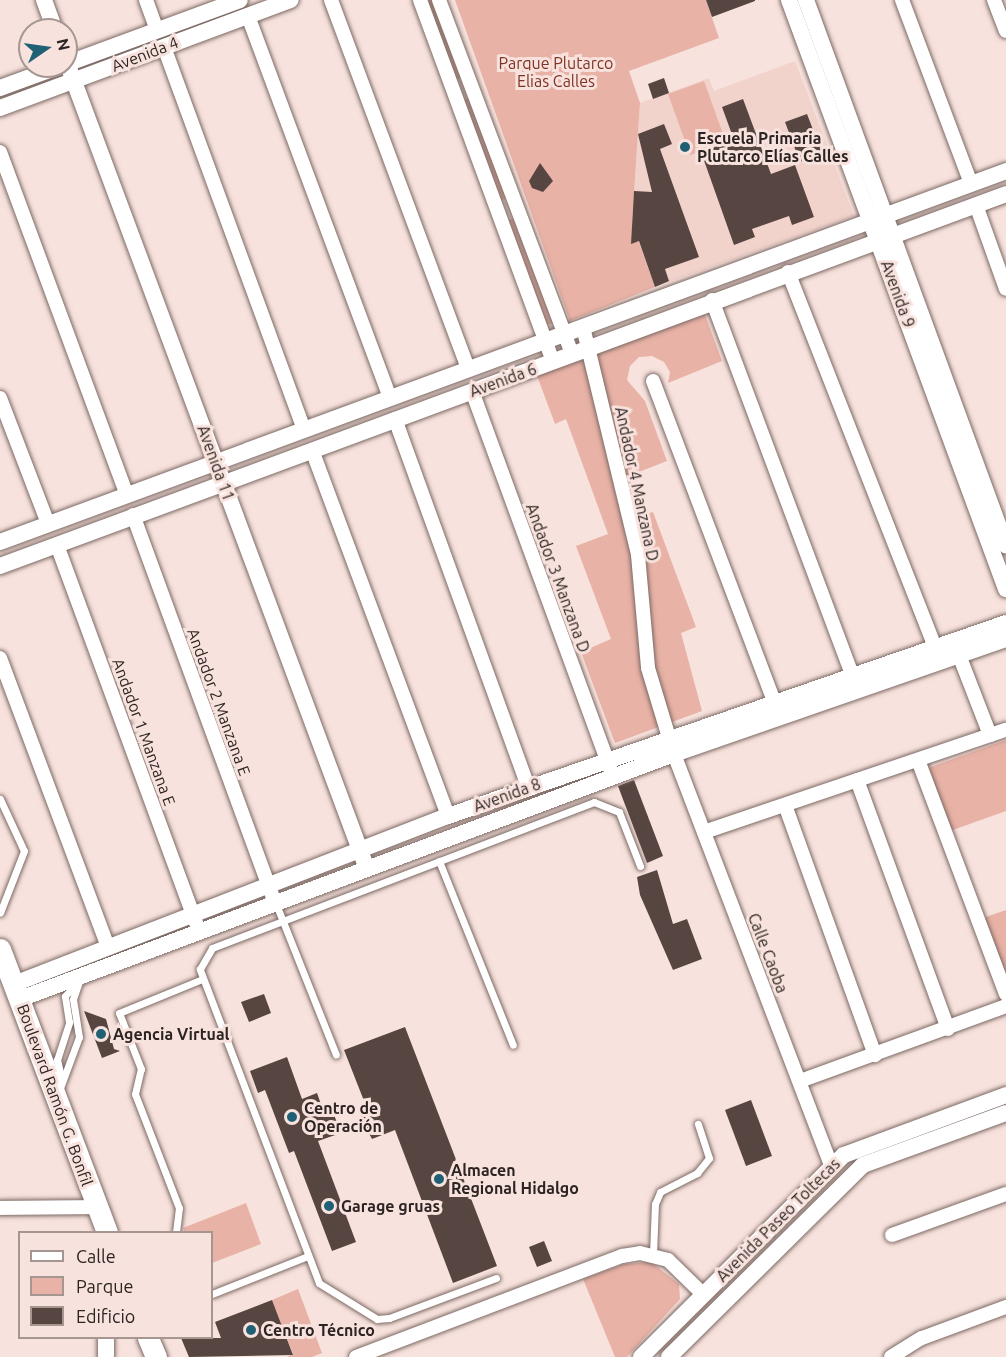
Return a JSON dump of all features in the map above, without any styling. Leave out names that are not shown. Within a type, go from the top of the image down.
[{"type":"main road","name":"Boulevard Ramón G. Bonfil","points":[[0,949],[106,1231]]},
{"type":"street","points":[[44,0],[51,18]]},
{"type":"street","points":[[146,0],[157,30]]},
{"type":"street","name":"Avenida 4","points":[[78,59],[240,0]]},
{"type":"street","name":"Avenida 4","points":[[0,108],[291,0]]},
{"type":"street","points":[[331,0],[468,369]]},
{"type":"street","points":[[420,0],[553,361]]},
{"type":"street","points":[[439,0],[572,354]]},
{"type":"street","name":"Avenida 9","points":[[789,0],[885,236],[1006,546]]},
{"type":"street","name":"Avenida 9","points":[[806,0],[877,216]]},
{"type":"street","points":[[902,0],[971,184]]},
{"type":"street","points":[[994,0],[1006,31]]},
{"type":"street","points":[[248,16],[390,398]]},
{"type":"street","points":[[164,47],[304,430]]},
{"type":"street","points":[[98,52],[105,70]]},
{"type":"street","name":"Avenida 4","points":[[0,88],[27,78]]},
{"type":"street","points":[[42,78],[47,91]]},
{"type":"street","name":"Avenida 11","points":[[72,78],[366,866]]},
{"type":"street","points":[[454,93],[472,87]]},
{"type":"street","points":[[0,152],[128,495]]},
{"type":"street","name":"Avenida 6","points":[[0,542],[877,216],[1006,171]]},
{"type":"street","name":"Avenida 6","points":[[0,566],[885,236],[1006,194]]},
{"type":"street","points":[[976,205],[1006,289]]},
{"type":"street","points":[[499,215],[518,209]]},
{"type":"street","name":"Avenida 9","points":[[885,236],[1006,589]]},
{"type":"street","points":[[788,272],[935,648]]},
{"type":"street","points":[[712,300],[852,675]]},
{"type":"street","name":"Andador 4 Manzana D","points":[[583,327],[638,555],[648,668],[672,746]]},
{"type":"street","points":[[653,381],[774,702]]},
{"type":"street","name":"Andador 3 Manzana D","points":[[472,391],[613,776]]},
{"type":"street","points":[[0,398],[48,524]]},
{"type":"street","points":[[394,418],[528,787]]},
{"type":"street","points":[[312,450],[448,816]]},
{"type":"street","name":"Andador 2 Manzana E","points":[[133,515],[274,901]]},
{"type":"street","name":"Andador 1 Manzana E","points":[[57,545],[199,930]]},
{"type":"street","name":"Avenida 8","points":[[17,992],[80,980],[274,901],[613,776],[672,746],[774,702],[1006,623]]},
{"type":"street","name":"Avenida 8","points":[[17,992],[108,947],[193,912],[528,787],[608,759],[672,746],[1006,639]]},
{"type":"street","points":[[959,655],[990,735]]},
{"type":"street","points":[[0,658],[108,947]]},
{"type":"street","points":[[704,832],[1006,730]]},
{"type":"street","name":"Calle Caoba","points":[[672,746],[831,1165]]},
{"type":"street","points":[[918,760],[1006,994]]},
{"type":"street","points":[[857,780],[948,1029]]},
{"type":"street","points":[[786,805],[875,1055]]},
{"type":"street","points":[[800,1081],[1006,1006]]},
{"type":"street","name":"Avenida Paseo Toltecas","points":[[641,1357],[831,1165],[866,1143],[1006,1095]]},
{"type":"street","name":"Avenida Paseo Toltecas","points":[[669,1357],[863,1165],[1006,1113]]},
{"type":"street","points":[[892,1235],[1006,1194]]},
{"type":"street","points":[[0,1208],[97,1207]]},
{"type":"street","points":[[779,1217],[794,1231]]},
{"type":"street","points":[[356,1357],[622,1257],[653,1255],[668,1260],[703,1294]]},
{"type":"street","points":[[891,1357],[922,1338],[1006,1307]]},
{"type":"street","points":[[106,1339],[106,1357]]},
{"type":"lane","points":[[0,799],[24,851],[0,913]]},
{"type":"lane","points":[[496,1278],[389,1318],[377,1319],[328,1292],[319,1283],[200,980],[200,969],[212,948],[594,802],[619,812],[640,866]]},
{"type":"lane","points":[[439,861],[513,1046]]},
{"type":"lane","points":[[274,901],[284,921],[336,1055]]},
{"type":"lane","points":[[62,1081],[57,1060],[69,1022],[66,990],[80,980]]},
{"type":"lane","points":[[58,1103],[62,1081],[79,1037],[73,999],[80,980]]},
{"type":"lane","points":[[176,1231],[179,1208],[135,1094],[141,1069],[119,1013],[200,980]]},
{"type":"lane","points":[[653,1255],[655,1204],[660,1192],[698,1173],[709,1158],[698,1124]]},
{"type":"lane","points":[[213,1294],[308,1256]]},
{"type":"shaded area","points":[[795,61],[854,216],[655,287],[632,223],[640,103],[709,78],[714,91]]},
{"type":"green space","points":[[425,0],[434,0],[463,77],[455,80]]},
{"type":"green space","name":"Parque Plutarco Elias Calles","points":[[455,0],[706,0],[719,38],[629,71],[640,103],[632,223],[655,287],[570,321]]},
{"type":"green space","points":[[704,81],[726,142],[690,155],[668,94]]},
{"type":"green space","points":[[470,97],[508,198],[501,200],[463,100]]},
{"type":"green space","points":[[515,218],[554,323],[546,325],[508,220]]},
{"type":"green space","points":[[704,312],[722,361],[668,383],[670,372],[664,362],[652,356],[639,357],[630,366],[627,380],[645,401],[667,461],[631,475],[638,516],[653,512],[696,627],[681,633],[702,711],[615,743],[581,652],[611,639],[576,546],[608,534],[566,419],[555,424],[536,373]]},
{"type":"green space","points":[[1006,740],[1006,811],[950,831],[928,768]]},
{"type":"green space","points":[[1006,910],[1006,982],[983,918]]},
{"type":"green space","points":[[246,1203],[261,1244],[213,1263],[213,1231],[184,1231],[183,1228]]},
{"type":"green space","points":[[651,1262],[679,1284],[680,1299],[627,1357],[615,1357],[583,1279],[624,1264]]},
{"type":"green space","points":[[298,1289],[322,1353],[312,1357],[287,1357],[293,1354],[272,1300]]},
{"type":"building","points":[[706,0],[755,0],[755,1],[712,17]]},
{"type":"building","points":[[664,78],[669,93],[653,99],[648,84]]},
{"type":"building","points":[[743,99],[771,174],[795,165],[814,217],[792,225],[789,216],[752,229],[755,237],[734,245],[701,152],[734,140],[722,107]]},
{"type":"building","points":[[807,114],[822,153],[800,162],[785,122]]},
{"type":"building","points":[[664,124],[672,144],[660,149],[699,257],[665,269],[669,281],[655,287],[639,241],[631,244],[634,191],[652,192],[638,134]]},
{"type":"building","points":[[540,163],[553,181],[543,192],[532,188],[529,181]]},
{"type":"building","points":[[634,780],[663,856],[647,863],[618,786]]},
{"type":"building","points":[[657,870],[673,924],[687,919],[702,959],[673,970],[640,895],[637,877]]},
{"type":"building","points":[[264,994],[271,1013],[249,1022],[241,1002]]},
{"type":"building","name":"Agencia Virtual","points":[[84,1011],[106,1019],[114,1049],[120,1051],[102,1058]]},
{"type":"building","name":"Almacen Regional Hidalgo","points":[[405,1027],[497,1266],[453,1283],[395,1130],[372,1139],[364,1124],[358,1109],[366,1106],[344,1050]]},
{"type":"building","points":[[287,1057],[302,1099],[317,1093],[323,1110],[331,1107],[341,1133],[318,1141],[356,1242],[332,1251],[294,1151],[289,1153],[265,1090],[258,1093],[250,1071]]},
{"type":"building","points":[[751,1100],[772,1156],[746,1166],[725,1110]]},
{"type":"building","points":[[544,1241],[552,1261],[537,1267],[529,1247]]},
{"type":"building","name":"Centro Técnico","points":[[272,1300],[293,1355],[189,1357],[181,1339],[221,1338],[215,1322]]},
{"type":"place","name":"Escuela Primaria Plutarco Elías Calles","points":[[685,147]]},
{"type":"place","name":"Agencia Virtual","points":[[101,1034]]},
{"type":"place","name":"Centro de Operación","points":[[292,1117]]},
{"type":"place","name":"Almacen Regional Hidalgo","points":[[439,1179]]},
{"type":"place","name":"Garage gruas","points":[[329,1206]]},
{"type":"place","name":"Centro Técnico","points":[[251,1330]]}]
